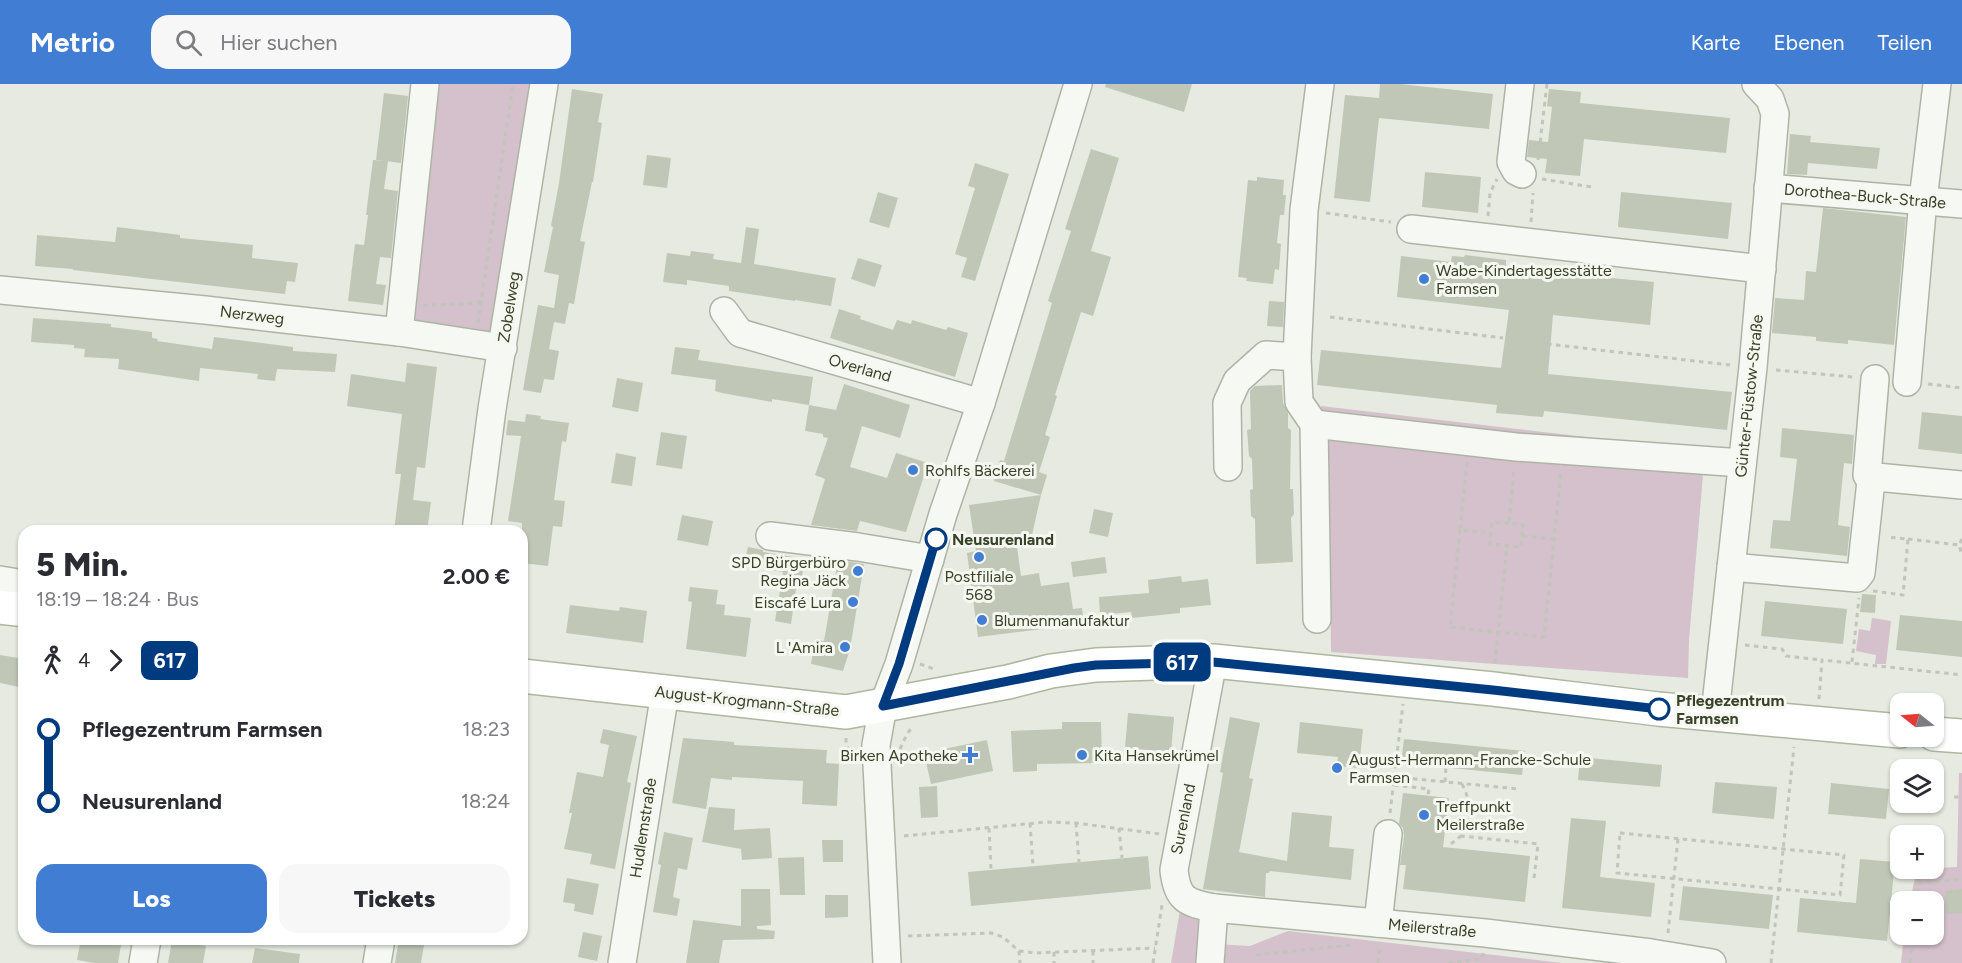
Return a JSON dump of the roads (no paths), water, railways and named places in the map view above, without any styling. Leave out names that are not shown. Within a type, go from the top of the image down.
[{"type":"main road","points":[[0,607],[18,609]]},
{"type":"main road","name":"August-Krogmann-Straße","points":[[528,677],[846,712],[1096,665],[1213,662],[1890,730]]},
{"type":"main road","points":[[1944,735],[1962,736]]},
{"type":"street","points":[[400,319],[425,84]]},
{"type":"street","name":"Zobelweg","points":[[477,525],[544,84]]},
{"type":"street","points":[[887,963],[876,746],[883,706],[899,664],[930,559],[981,403],[1078,84]]},
{"type":"street","points":[[1317,619],[1314,424],[1299,402],[1296,357],[1304,210],[1320,84]]},
{"type":"street","points":[[1520,84],[1511,162],[1516,171],[1525,177]]},
{"type":"street","name":"Günter-Püstow-Straße","points":[[1715,714],[1762,269],[1775,114],[1770,99],[1756,84]]},
{"type":"street","points":[[1907,382],[1923,200],[1937,84]]},
{"type":"street","name":"Dorothea-Buck-Straße","points":[[1768,188],[1962,204]]},
{"type":"street","points":[[1411,230],[1762,269]]},
{"type":"street","name":"Nerzweg","points":[[0,290],[205,310],[400,319],[475,343],[503,348]]},
{"type":"street","name":"Overland","points":[[724,311],[730,337],[981,403]]},
{"type":"street","points":[[1228,467],[1227,403],[1238,381],[1266,355],[1296,357]]},
{"type":"street","points":[[1731,567],[1857,578],[1861,573],[1871,481],[1867,475],[1875,379]]},
{"type":"street","points":[[1314,424],[1516,447],[1742,463]]},
{"type":"street","points":[[1871,481],[1875,477],[1962,485]]},
{"type":"street","points":[[770,536],[930,559]]},
{"type":"street","points":[[0,580],[18,583]]},
{"type":"street","name":"Surenland","points":[[1174,870],[1213,662]]},
{"type":"street","name":"Hudlemstraße","points":[[622,963],[665,692]]},
{"type":"street","points":[[1378,923],[1388,834]]},
{"type":"street","name":"Meilerstraße","points":[[1174,870],[1176,887],[1184,899],[1214,908],[1485,933],[1666,955],[1712,963]]},
{"type":"street","points":[[1210,963],[1214,908]]},
{"type":"street","points":[[143,963],[146,945]]},
{"type":"street","points":[[377,963],[380,945]]},
{"type":"place","name":"Wabe-Kindertagesstätte Farmsen","points":[[1424,279]]},
{"type":"place","name":"Rohlfs Bäckerei","points":[[913,470]]},
{"type":"place","name":"Neusurenland","points":[[936,539]]},
{"type":"place","name":"Postfiliale 568","points":[[979,557]]},
{"type":"place","name":"SPD Bürgerbüro Regina Jäck","points":[[858,571]]},
{"type":"place","name":"Eiscafé Lura","points":[[853,602]]},
{"type":"place","name":"Blumenmanufaktur","points":[[982,620]]},
{"type":"place","name":"L 'Amira","points":[[845,647]]},
{"type":"place","name":"Pflegezentrum Farmsen","points":[[1659,709]]},
{"type":"place","name":"Birken Apotheke","points":[[970,755]]},
{"type":"place","name":"Kita Hansekrümel","points":[[1082,755]]},
{"type":"place","name":"August-Hermann-Francke-Schule Farmsen","points":[[1337,768]]},
{"type":"place","name":"Treffpunkt Meilerstraße","points":[[1424,815]]}]
